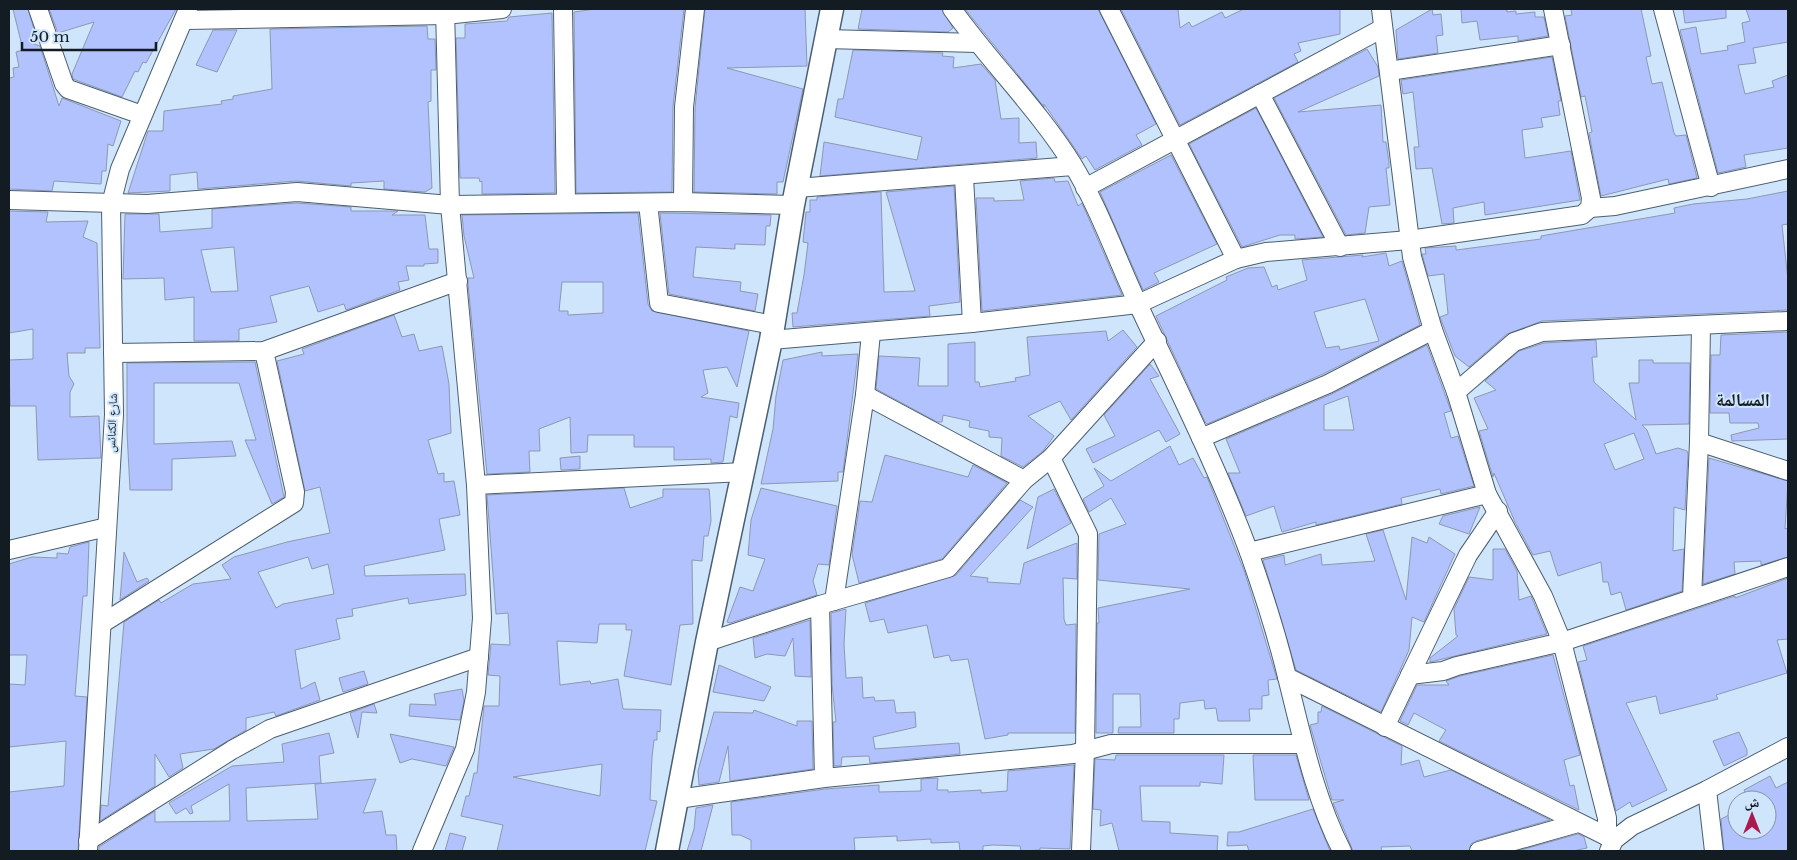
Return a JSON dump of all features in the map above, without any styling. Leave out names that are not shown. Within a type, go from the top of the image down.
[{"type":"street","points":[[38,9],[64,84],[68,89],[142,115]]},
{"type":"street","points":[[186,14],[445,12],[502,9]]},
{"type":"street","points":[[563,9],[566,203]]},
{"type":"street","points":[[683,202],[684,107],[695,9]]},
{"type":"street","points":[[667,851],[772,333],[795,196],[832,9]]},
{"type":"street","points":[[952,9],[977,43],[1055,138],[1073,166],[1157,341],[1201,438],[1249,552],[1265,599],[1287,677],[1303,744],[1325,814],[1342,851]]},
{"type":"street","points":[[1109,9],[1236,259]]},
{"type":"street","points":[[1381,9],[1409,240],[1433,330],[1456,392],[1487,494],[1543,596],[1562,642],[1607,818],[1610,843]]},
{"type":"street","points":[[1554,9],[1591,198],[1590,208]]},
{"type":"street","points":[[1662,9],[1711,187]]},
{"type":"street","points":[[422,851],[465,748],[476,692],[482,599],[476,485],[450,205],[445,12]]},
{"type":"street","name":"شارع الكنائس","points":[[88,846],[103,623],[114,415],[111,204],[120,169],[186,14]]},
{"type":"street","points":[[1085,188],[1383,28]]},
{"type":"street","points":[[826,39],[977,43]]},
{"type":"street","points":[[1389,71],[1561,45]]},
{"type":"street","points":[[1260,94],[1340,248]]},
{"type":"street","points":[[9,200],[111,204],[155,203],[297,192],[450,205],[683,202],[795,196],[964,176],[1073,166]]},
{"type":"street","points":[[648,203],[659,303],[772,333],[871,333],[1138,304],[1236,259],[1266,252],[1340,248],[1579,216],[1590,208],[1615,206],[1788,169]]},
{"type":"street","points":[[964,176],[972,323]]},
{"type":"street","points":[[113,353],[264,351],[458,281]]},
{"type":"street","points":[[1456,392],[1514,342],[1526,336],[1542,332],[1788,321]]},
{"type":"street","points":[[1692,598],[1699,442],[1701,326]]},
{"type":"street","points":[[1201,438],[1328,384],[1433,330]]},
{"type":"street","points":[[824,778],[827,603],[865,395],[871,333]]},
{"type":"street","points":[[708,642],[827,603],[948,568],[1024,480],[1051,458],[1157,341]]},
{"type":"street","points":[[103,623],[294,504],[295,492],[264,351]]},
{"type":"street","points":[[865,395],[1024,480]]},
{"type":"street","points":[[1699,442],[1788,471]]},
{"type":"street","points":[[1051,458],[1088,534],[1085,750],[1081,851]]},
{"type":"street","points":[[476,485],[744,472]]},
{"type":"street","points":[[1249,552],[1487,494]]},
{"type":"street","points":[[1385,727],[1475,542],[1498,511]]},
{"type":"street","points":[[10,547],[107,527]]},
{"type":"street","points":[[1410,675],[1442,671],[1562,642],[1788,567]]},
{"type":"street","points":[[88,846],[232,750],[270,729],[479,658]]},
{"type":"street","points":[[1287,677],[1578,823],[1610,843]]},
{"type":"street","points":[[678,799],[824,778],[1073,754],[1111,744],[1303,744]]},
{"type":"street","points":[[1610,843],[1632,826],[1707,790],[1788,747]]},
{"type":"street","points":[[1707,790],[1714,851]]},
{"type":"street","points":[[1478,851],[1578,823]]},
{"type":"building","points":[[13,9],[28,9],[37,39],[29,42],[40,46],[59,106],[62,98],[121,121],[113,146],[108,144],[106,171],[102,171],[101,184],[54,181],[52,191],[9,189],[9,78],[14,77],[13,68],[19,67],[16,52],[23,50]]},
{"type":"building","points":[[49,9],[176,9],[146,63],[143,62],[138,72],[135,71],[122,97],[73,79],[72,74],[94,22],[58,33]]},
{"type":"building","points":[[595,9],[684,9],[673,106],[672,192],[576,193],[574,12]]},
{"type":"building","points":[[705,9],[805,9],[807,66],[727,68],[803,89],[783,182],[777,182],[777,194],[694,192],[695,108]]},
{"type":"building","points":[[862,9],[942,9],[953,28],[948,32],[858,29]]},
{"type":"building","points":[[965,9],[1098,9],[1156,124],[1136,135],[1142,145],[1095,170],[1086,156],[1082,159],[1044,104],[1044,107]]},
{"type":"building","points":[[1121,9],[1178,9],[1180,28],[1189,22],[1192,27],[1222,12],[1225,18],[1244,9],[1340,9],[1340,34],[1298,43],[1301,51],[1294,54],[1298,62],[1180,125]]},
{"type":"building","points":[[1432,9],[1433,15],[1441,14],[1443,35],[1436,36],[1438,53],[1398,59],[1396,30]]},
{"type":"building","points":[[1461,9],[1502,9],[1507,10],[1507,12],[1516,11],[1516,14],[1535,12],[1535,17],[1544,17],[1548,36],[1518,41],[1518,36],[1480,40],[1477,21],[1462,23]]},
{"type":"building","points":[[1571,9],[1641,9],[1651,56],[1646,57],[1652,84],[1662,82],[1674,133],[1676,136],[1686,135],[1697,178],[1669,184],[1668,179],[1601,196],[1589,133],[1592,132],[1585,96],[1581,97],[1565,16],[1572,15]]},
{"type":"building","points":[[1683,9],[1726,9],[1726,18],[1685,23]]},
{"type":"building","points":[[1746,9],[1788,9],[1788,42],[1753,48],[1756,63],[1738,65],[1745,94],[1774,87],[1772,81],[1788,75],[1788,148],[1744,155],[1746,167],[1718,173],[1680,30],[1696,27],[1701,54],[1728,50],[1727,46],[1745,42],[1742,23],[1750,21]]},
{"type":"building","points":[[552,13],[555,193],[482,194],[482,181],[480,182],[479,178],[460,178],[456,38],[465,38],[465,24],[507,21],[509,17]]},
{"type":"building","points":[[427,26],[428,39],[435,39],[436,70],[431,70],[431,101],[428,102],[432,188],[425,192],[384,189],[384,181],[351,183],[351,186],[296,181],[198,189],[197,172],[170,175],[170,191],[128,193],[148,131],[163,131],[164,111],[222,104],[221,101],[233,99],[233,96],[272,89],[270,29]]},
{"type":"building","points":[[213,30],[237,30],[217,72],[196,65]]},
{"type":"building","points":[[1367,49],[1378,67],[1379,76],[1298,112],[1381,105],[1383,142],[1386,142],[1389,162],[1389,168],[1386,168],[1390,205],[1369,207],[1365,233],[1346,235],[1274,98]]},
{"type":"building","points":[[853,50],[943,53],[942,56],[954,57],[953,68],[981,64],[995,80],[1001,119],[1019,118],[1019,143],[1036,142],[1037,158],[820,176],[824,142],[917,160],[922,137],[835,117],[838,99],[843,99]]},
{"type":"building","points":[[1552,57],[1561,101],[1558,101],[1560,115],[1541,118],[1543,127],[1522,130],[1525,158],[1571,151],[1580,200],[1485,215],[1484,202],[1453,208],[1454,223],[1442,224],[1432,168],[1416,169],[1414,147],[1419,147],[1413,92],[1403,94],[1401,80]]},
{"type":"building","points":[[1256,108],[1323,237],[1295,239],[1295,235],[1280,235],[1242,247],[1189,144]]},
{"type":"building","points":[[1171,155],[1217,244],[1154,273],[1159,282],[1143,290],[1100,192]]},
{"type":"building","points":[[1054,178],[1055,182],[1068,181],[1078,206],[1082,203],[1122,295],[982,311],[976,198],[994,198],[994,201],[1024,200],[1020,181]]},
{"type":"building","points":[[954,186],[960,302],[929,306],[930,316],[793,327],[792,313],[797,313],[804,275],[808,243],[803,242],[806,212],[810,212],[810,200],[817,200],[817,197],[881,192],[884,292],[915,291],[886,192]]},
{"type":"building","points":[[1788,191],[1788,224],[1782,225],[1788,280],[1788,310],[1542,321],[1507,334],[1469,367],[1455,356],[1440,317],[1448,314],[1444,274],[1428,276],[1422,254],[1426,254],[1425,248],[1456,246],[1456,250],[1541,239],[1541,236],[1675,213],[1674,208],[1693,204],[1747,199]]},
{"type":"building","points":[[297,203],[351,207],[351,211],[398,211],[392,215],[425,215],[429,249],[438,249],[438,263],[424,264],[424,266],[406,266],[409,280],[398,282],[400,290],[346,310],[344,304],[318,312],[309,286],[270,296],[277,322],[239,329],[239,341],[194,341],[194,297],[165,300],[164,278],[123,279],[125,214],[159,214],[160,232],[212,228],[212,209]],"holes":[[[234,247],[238,291],[211,292],[201,250]]]},
{"type":"building","points":[[9,211],[48,212],[46,222],[88,221],[83,237],[97,243],[100,348],[85,348],[85,353],[67,353],[69,376],[74,384],[70,392],[70,417],[99,416],[101,458],[38,460],[36,406],[10,406],[9,360],[33,359],[33,329],[9,333]]},
{"type":"building","points":[[638,213],[648,304],[652,311],[749,331],[737,387],[727,367],[703,370],[708,393],[701,397],[739,403],[737,418],[730,416],[723,462],[711,463],[711,459],[674,460],[674,447],[634,447],[634,435],[588,435],[587,452],[571,453],[570,417],[539,429],[540,451],[529,451],[530,472],[487,474],[468,284],[468,278],[474,278],[464,236],[462,215]],"holes":[[[562,282],[603,282],[603,313],[568,315],[568,311],[559,311]]]},
{"type":"building","points":[[660,213],[771,215],[770,226],[766,226],[765,245],[735,244],[735,249],[696,247],[693,277],[741,282],[740,291],[758,294],[755,311],[669,294]]},
{"type":"building","points":[[1386,253],[1389,266],[1402,261],[1420,325],[1323,374],[1207,424],[1156,316],[1227,280],[1226,277],[1248,268],[1264,267],[1272,287],[1277,285],[1278,290],[1307,280],[1302,260],[1363,255],[1362,257]],"holes":[[[1365,299],[1379,341],[1340,350],[1339,346],[1326,348],[1314,312]]]},
{"type":"building","points":[[394,315],[402,337],[414,334],[419,351],[442,346],[449,384],[451,433],[428,440],[438,474],[444,473],[444,482],[454,481],[460,515],[439,519],[445,550],[364,566],[365,576],[465,574],[466,595],[409,604],[408,598],[352,609],[353,616],[336,619],[340,639],[295,650],[301,689],[315,682],[320,700],[276,716],[274,712],[246,718],[246,730],[214,749],[180,754],[183,768],[169,777],[155,754],[155,786],[100,821],[101,805],[108,806],[124,622],[159,600],[161,603],[193,584],[231,579],[222,565],[234,557],[287,542],[330,533],[320,487],[305,491],[277,361],[304,354],[302,349]],"holes":[[[308,557],[312,569],[328,564],[334,594],[283,604],[276,608],[258,572]]]},
{"type":"building","points":[[1123,330],[1137,347],[1071,420],[1060,401],[1028,416],[1054,436],[1043,451],[1023,467],[1001,456],[1002,438],[989,437],[989,431],[969,427],[970,421],[943,415],[942,422],[937,422],[876,389],[879,356],[920,358],[918,386],[948,386],[948,344],[975,342],[975,382],[979,382],[980,387],[1016,381],[1015,378],[1030,375],[1027,337],[1106,331],[1108,341]]},
{"type":"building","points":[[1788,332],[1788,439],[1732,441],[1731,435],[1759,428],[1758,423],[1730,423],[1729,413],[1710,413],[1711,355],[1720,355],[1721,335]]},
{"type":"building","points":[[1596,340],[1597,357],[1592,357],[1594,382],[1636,420],[1629,383],[1639,383],[1639,360],[1653,360],[1653,363],[1690,363],[1689,424],[1642,425],[1647,430],[1656,454],[1678,448],[1687,451],[1688,454],[1685,510],[1674,507],[1673,551],[1684,549],[1682,591],[1626,610],[1621,592],[1611,595],[1608,582],[1603,582],[1601,562],[1558,576],[1550,551],[1533,555],[1515,522],[1494,473],[1493,477],[1479,431],[1488,429],[1474,398],[1496,390],[1485,381],[1519,351],[1544,343]],"holes":[[[1634,433],[1644,459],[1615,470],[1604,444]]]},
{"type":"building","points":[[1427,345],[1451,411],[1444,413],[1451,438],[1458,436],[1474,486],[1441,494],[1440,489],[1401,498],[1402,504],[1316,525],[1316,522],[1282,532],[1274,506],[1246,516],[1228,473],[1240,473],[1226,439],[1332,394]],"holes":[[[1348,396],[1354,430],[1324,430],[1324,405]]]},
{"type":"building","points":[[822,352],[822,356],[858,354],[843,472],[838,472],[838,481],[761,484],[773,429],[776,396],[783,360]]},
{"type":"building","points":[[255,362],[284,497],[272,504],[245,440],[256,440],[239,383],[154,383],[154,444],[232,441],[236,456],[172,459],[172,490],[130,490],[127,432],[127,363]]},
{"type":"building","points":[[1150,364],[1159,376],[1150,379],[1180,434],[1166,442],[1159,430],[1093,463],[1086,449],[1115,436],[1104,415]]},
{"type":"building","points":[[1170,446],[1179,465],[1193,458],[1204,478],[1207,477],[1245,573],[1277,679],[1268,680],[1269,695],[1262,696],[1262,709],[1249,709],[1250,721],[1218,721],[1216,708],[1205,709],[1204,700],[1180,703],[1179,719],[1174,719],[1174,733],[1118,733],[1119,727],[1141,727],[1140,694],[1113,694],[1113,733],[1096,733],[1098,608],[1190,589],[1098,580],[1099,534],[1126,524],[1111,498],[1089,512],[1083,499],[1104,486],[1094,468],[1111,481]]},
{"type":"building","points":[[885,455],[968,477],[973,465],[1007,483],[942,559],[859,583],[852,554],[860,501],[872,502]]},
{"type":"building","points":[[580,456],[580,469],[561,470],[560,458]]},
{"type":"building","points":[[1709,458],[1788,481],[1785,529],[1788,528],[1788,557],[1761,565],[1761,561],[1734,562],[1735,574],[1703,584]]},
{"type":"building","points":[[624,488],[630,508],[663,497],[663,489],[709,489],[711,521],[708,536],[704,536],[702,561],[692,560],[693,624],[680,625],[671,685],[624,676],[632,630],[626,630],[626,624],[599,624],[597,643],[557,641],[560,685],[590,681],[591,684],[618,679],[623,709],[661,710],[660,732],[657,731],[657,740],[654,740],[650,800],[657,801],[645,851],[497,851],[503,825],[461,816],[466,796],[469,796],[474,773],[477,773],[484,706],[499,706],[500,676],[488,675],[491,644],[510,645],[508,613],[496,614],[487,495]],"holes":[[[602,764],[600,796],[513,777]]]},
{"type":"building","points":[[761,488],[837,506],[829,565],[818,564],[813,581],[817,595],[730,623],[727,622],[740,587],[753,591],[765,559],[748,555],[751,520]]},
{"type":"building","points":[[1054,489],[1071,523],[1027,549],[1038,497]]},
{"type":"building","points":[[1020,500],[1033,507],[970,576],[988,578],[987,582],[1020,584],[1024,563],[1077,543],[1077,579],[1063,578],[1064,619],[1066,625],[1076,624],[1075,733],[1008,733],[1008,735],[985,739],[968,659],[951,661],[949,655],[934,658],[927,625],[888,633],[884,619],[870,622],[865,603],[956,575]]},
{"type":"building","points":[[1480,507],[1469,534],[1439,524],[1443,516]]},
{"type":"building","points":[[1383,530],[1406,600],[1412,537],[1427,543],[1429,537],[1455,554],[1424,622],[1412,617],[1409,650],[1381,712],[1296,670],[1263,560],[1284,555],[1285,565],[1321,554],[1322,565],[1375,561],[1366,534]]},
{"type":"building","points":[[89,542],[87,596],[83,596],[75,696],[87,697],[78,851],[9,851],[9,792],[64,786],[66,741],[9,747],[9,684],[25,685],[27,655],[9,655],[9,564],[32,557],[57,558],[57,553],[68,554],[70,547]]},
{"type":"building","points":[[1493,549],[1505,549],[1517,571],[1519,600],[1531,596],[1547,634],[1430,662],[1430,658],[1458,636],[1456,635],[1454,609],[1469,577],[1493,580]]},
{"type":"building","points":[[124,552],[137,582],[147,578],[149,581],[120,600]]},
{"type":"building","points":[[1788,578],[1788,639],[1777,640],[1787,673],[1716,695],[1718,699],[1660,714],[1656,696],[1626,703],[1667,790],[1632,807],[1630,802],[1616,811],[1578,662],[1587,660],[1583,646],[1735,596],[1735,598]]},
{"type":"building","points":[[846,609],[844,644],[846,678],[862,677],[863,698],[874,697],[875,701],[894,700],[896,713],[915,712],[916,727],[873,737],[875,749],[959,743],[960,754],[870,763],[869,756],[842,757],[841,766],[834,766],[833,722],[836,722],[832,684],[831,613]]},
{"type":"building","points":[[810,620],[811,677],[795,676],[793,638],[785,656],[767,654],[755,658],[753,638]]},
{"type":"building","points":[[1553,655],[1580,755],[1564,760],[1570,786],[1574,785],[1579,810],[1439,741],[1446,730],[1414,713],[1408,725],[1400,721],[1417,685],[1449,685],[1446,681],[1460,676]]},
{"type":"building","points":[[719,665],[771,687],[764,701],[713,692]]},
{"type":"building","points":[[364,671],[368,684],[343,692],[339,678]]},
{"type":"building","points":[[462,689],[464,701],[460,720],[409,716],[410,704],[436,705],[434,694]]},
{"type":"building","points":[[374,704],[377,713],[362,712],[358,738],[350,713]]},
{"type":"building","points":[[1322,706],[1402,746],[1401,765],[1419,760],[1424,777],[1451,770],[1550,820],[1476,841],[1471,844],[1469,851],[1412,851],[1410,846],[1381,847],[1382,851],[1353,851],[1333,803],[1344,800],[1332,800],[1310,725],[1318,723],[1318,712],[1321,712]]},
{"type":"building","points":[[754,710],[797,726],[797,721],[812,721],[813,769],[730,781],[728,746],[719,782],[699,785],[698,771],[714,712],[753,713]]},
{"type":"building","points":[[1739,732],[1747,750],[1747,755],[1724,766],[1713,741]]},
{"type":"building","points":[[329,733],[334,753],[319,756],[321,783],[246,788],[247,821],[318,819],[315,784],[376,779],[363,813],[382,811],[386,835],[396,835],[397,851],[99,851],[99,847],[155,811],[155,822],[230,821],[229,784],[191,806],[193,813],[190,814],[186,808],[176,814],[169,803],[232,766],[284,762],[282,744]]},
{"type":"building","points":[[390,734],[454,747],[446,766],[412,759],[400,763]]},
{"type":"building","points":[[1116,755],[1224,755],[1222,784],[1200,782],[1200,786],[1140,786],[1142,821],[1170,822],[1170,833],[1218,836],[1217,851],[1119,851],[1112,823],[1100,826],[1101,810],[1093,809],[1095,759],[1115,760]]},
{"type":"building","points":[[1253,755],[1296,755],[1309,800],[1255,800]]},
{"type":"building","points":[[1074,765],[1070,849],[1040,848],[1040,850],[1021,851],[1020,846],[993,845],[983,846],[983,851],[960,851],[959,842],[931,843],[931,839],[897,841],[897,836],[854,838],[855,851],[751,851],[751,840],[740,835],[732,835],[731,802],[825,789],[879,785],[879,792],[921,791],[921,779],[938,778],[937,790],[948,790],[948,792],[981,790],[981,793],[1007,791],[1008,771]]},
{"type":"building","points":[[1770,776],[1776,788],[1788,782],[1788,851],[1724,851],[1721,819],[1727,816],[1727,840],[1777,840],[1777,790],[1744,790]]},
{"type":"building","points":[[713,805],[701,851],[687,851],[694,829],[696,808]]},
{"type":"building","points":[[1313,809],[1330,851],[1249,851],[1247,845],[1227,846],[1228,832],[1239,832]]},
{"type":"building","points":[[450,833],[466,837],[462,851],[445,851]]},
{"type":"building","points":[[1578,834],[1584,837],[1587,848],[1573,851],[1517,851]]},
{"type":"district","name":"المسالمة","points":[[1743,400]]}]
